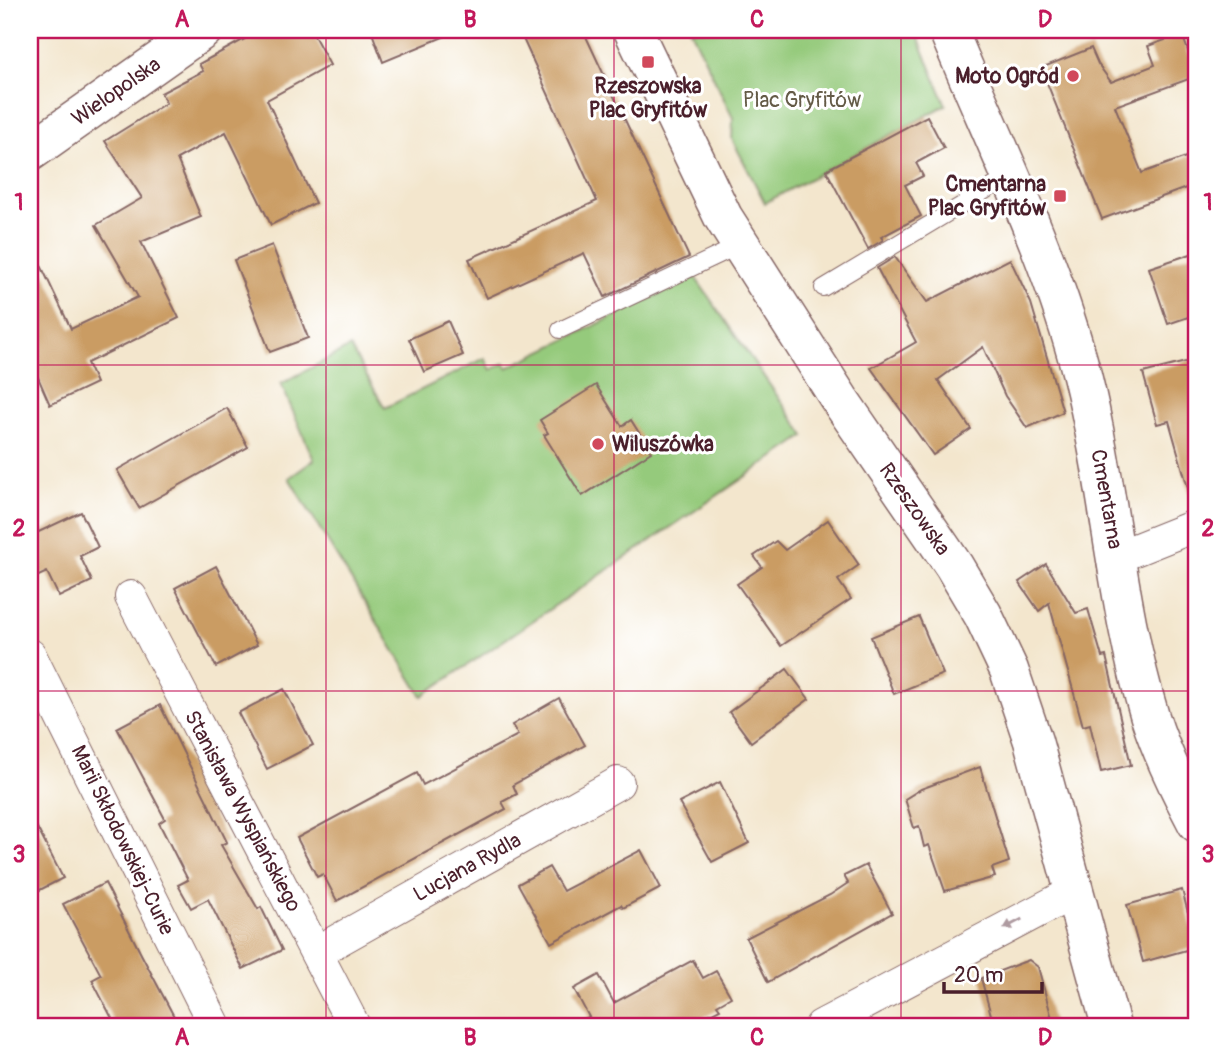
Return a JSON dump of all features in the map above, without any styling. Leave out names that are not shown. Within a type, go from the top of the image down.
[{"type":"street","name":"Wielopolska","points":[[30,152],[203,30]]},
{"type":"street","name":"Rzeszowska","points":[[633,30],[723,217],[983,615],[1009,670],[1033,741],[1111,1026]]},
{"type":"street","name":"Cmentarna","points":[[948,30],[1048,267],[1070,332],[1094,426],[1131,641],[1150,717],[1164,755],[1197,824]]},
{"type":"street","points":[[1117,557],[1197,525]]},
{"type":"street","name":"Stanisława Wyspiańskiego","points":[[131,597],[354,1026]]},
{"type":"street","name":"Marii Skłodowskiej-Curie","points":[[30,654],[215,1026]]},
{"type":"street","name":"Lucjana Rydla","points":[[317,952],[618,783]]},
{"type":"street","points":[[821,1026],[1073,892]]},
{"type":"lane","points":[[823,288],[1010,176]]},
{"type":"lane","points":[[560,330],[740,245]]},
{"type":"green space","name":"Plac Gryfitów","points":[[691,30],[915,30],[946,105],[765,203],[732,139],[733,118]]},
{"type":"green space","points":[[695,277],[805,436],[422,696],[289,478],[314,460],[281,384],[350,347],[385,408],[485,358],[491,370],[505,363],[507,368]]},
{"type":"building","points":[[261,30],[311,30],[330,65],[267,100],[315,203],[271,225],[226,132],[177,159],[201,217],[141,242],[179,318],[87,363],[96,383],[50,405],[30,359],[30,242],[71,329],[138,297],[96,225],[142,198],[105,141],[166,103],[161,93],[203,71],[199,64]]},
{"type":"building","points":[[371,30],[460,30],[383,62]]},
{"type":"building","points":[[519,30],[583,30],[689,257],[605,297],[584,253],[487,298],[469,259],[597,201]]},
{"type":"building","points":[[1182,34],[1197,76],[1115,106],[1142,173],[1197,153],[1197,184],[1102,219],[1041,68],[1091,48],[1111,82],[1155,65],[1148,46]]},
{"type":"building","points":[[927,116],[944,148],[916,163],[923,176],[905,185],[921,216],[881,237],[883,240],[868,249],[826,170]]},
{"type":"building","points":[[272,245],[308,338],[270,352],[234,260]]},
{"type":"building","points":[[1197,252],[1197,314],[1168,324],[1149,268]]},
{"type":"building","points":[[895,257],[927,302],[1010,259],[1031,303],[1063,412],[1027,428],[1005,396],[983,347],[938,380],[971,429],[933,455],[871,368],[916,342],[877,268]]},
{"type":"building","points":[[448,321],[463,355],[424,372],[409,339]]},
{"type":"building","points":[[1197,359],[1197,494],[1190,495],[1169,421],[1157,424],[1143,373]]},
{"type":"building","name":"Wiluszówka","points":[[596,385],[622,426],[631,420],[651,452],[582,496],[544,435],[548,433],[540,420]]},
{"type":"building","points":[[227,408],[248,447],[139,508],[117,470]]},
{"type":"building","points":[[81,512],[98,547],[80,556],[92,581],[59,597],[47,572],[30,580],[30,536]]},
{"type":"building","points":[[828,520],[859,565],[838,580],[851,599],[781,646],[737,584],[762,567],[754,556],[776,541],[785,550]]},
{"type":"building","points":[[1046,564],[1076,613],[1088,609],[1102,657],[1106,656],[1131,765],[1101,772],[1090,724],[1083,726],[1049,603],[1039,611],[1019,582]]},
{"type":"building","points":[[216,566],[257,645],[216,667],[175,588]]},
{"type":"building","points":[[919,617],[943,674],[894,694],[871,637]]},
{"type":"building","points":[[787,669],[809,699],[751,742],[729,712]]},
{"type":"building","points":[[284,689],[313,745],[267,769],[238,713]]},
{"type":"building","points":[[559,698],[585,745],[513,785],[517,794],[502,802],[506,809],[337,901],[323,874],[317,877],[297,838],[417,773],[423,785],[518,735],[512,725]]},
{"type":"building","points":[[160,705],[227,842],[221,845],[258,909],[261,907],[282,950],[243,969],[208,899],[191,908],[178,885],[188,880],[159,823],[165,819],[117,728]]},
{"type":"building","points":[[980,767],[1009,862],[992,868],[995,877],[945,891],[929,845],[924,847],[919,826],[914,828],[905,799],[921,789]]},
{"type":"building","points":[[720,782],[749,843],[712,862],[679,803]]},
{"type":"building","points":[[30,814],[63,878],[30,895]]},
{"type":"building","points":[[641,850],[661,888],[623,908],[621,905],[551,943],[518,884],[549,867],[563,891]]},
{"type":"building","points":[[866,865],[892,913],[768,982],[746,938],[830,895],[848,883],[844,876]]},
{"type":"building","points":[[105,883],[179,1026],[116,1026],[92,980],[101,975],[63,904]]},
{"type":"building","points":[[1182,890],[1197,947],[1143,962],[1127,905]]},
{"type":"building","points":[[693,960],[703,978],[716,971],[731,997],[717,1005],[720,1009],[687,1026],[572,1026],[589,1017],[574,989],[599,975],[614,1003]]},
{"type":"building","points":[[1029,960],[1038,967],[1054,1026],[994,1026],[981,978]]},
{"type":"place","name":"Rzeszowska Plac Gryfitów","points":[[648,62]]},
{"type":"place","name":"Moto Ogród","points":[[1073,76]]},
{"type":"place","name":"Cmentarna Plac Gryfitów","points":[[1060,196]]},
{"type":"place","name":"Wiluszówka","points":[[598,444]]}]
